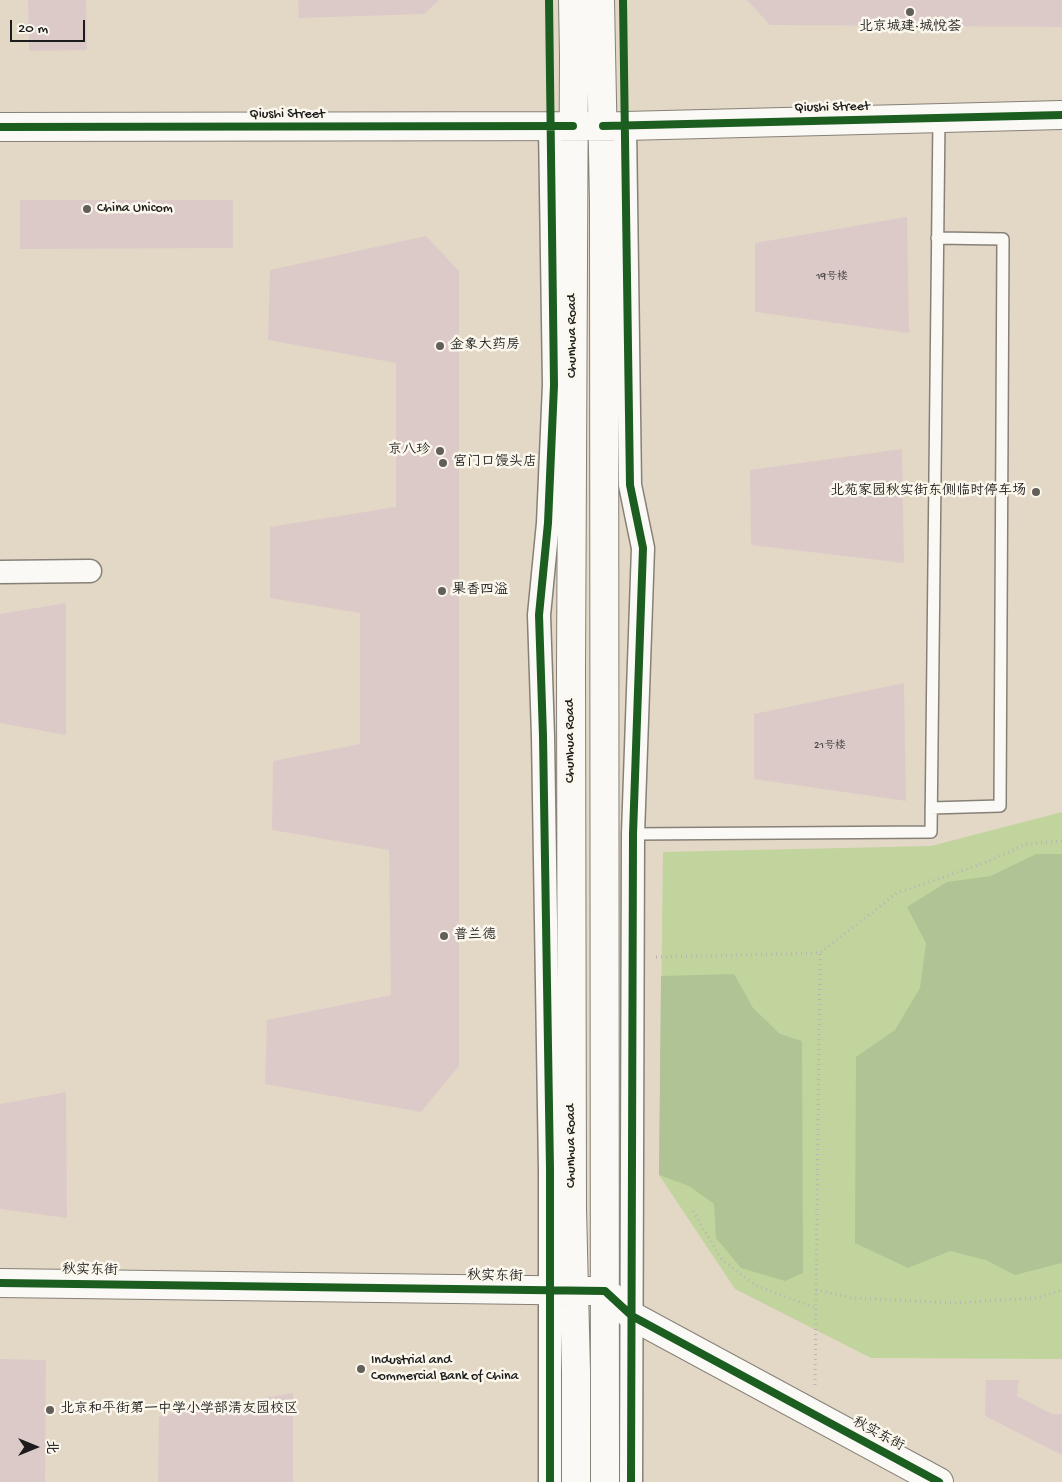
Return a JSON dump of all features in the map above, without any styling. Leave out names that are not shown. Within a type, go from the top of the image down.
[{"type":"street","name":"Chunhua Road","points":[[573,0],[561,126],[571,699],[572,1190],[562,1291],[576,1404],[576,1482]]},
{"type":"street","points":[[600,0],[614,126],[630,485],[643,548],[633,834],[631,1482]]},
{"type":"street","name":"Qiushi Street","points":[[0,127],[614,126],[1062,116]]},
{"type":"street","points":[[605,1482],[614,126]]},
{"type":"street","points":[[0,572],[90,572]]},
{"type":"street","name":"秋实东街","points":[[0,1282],[605,1291],[632,1316],[938,1482]]},
{"type":"street","points":[[550,1482],[562,1291]]},
{"type":"lane","points":[[633,834],[931,832],[939,118]]},
{"type":"lane","points":[[931,808],[1000,806],[1003,239],[937,238]]},
{"type":"path","points":[[633,958],[820,953],[897,892],[987,862],[1026,844],[1062,841]]},
{"type":"path","points":[[815,1415],[820,953]]},
{"type":"path","points":[[693,1211],[722,1260],[758,1286],[816,1308]]},
{"type":"path","points":[[816,1290],[853,1298],[954,1303],[1036,1298],[1062,1290]]},
{"type":"green space","points":[[1062,812],[1062,1359],[871,1358],[735,1289],[659,1175],[663,852],[931,846]]},
{"type":"green space","points":[[1036,854],[1062,854],[1062,1263],[1015,1275],[986,1260],[950,1251],[908,1268],[855,1243],[856,1057],[895,1030],[920,988],[926,943],[907,907],[947,882],[991,876]]},
{"type":"green space","points":[[734,974],[753,1008],[780,1034],[802,1041],[803,1273],[785,1281],[741,1268],[716,1238],[714,1204],[689,1186],[659,1175],[661,976]]},
{"type":"building","points":[[28,0],[86,0],[87,50],[29,51]]},
{"type":"building","points":[[298,0],[439,0],[424,14],[299,18]]},
{"type":"building","name":"北京城建·城悦荟","points":[[747,0],[1062,0],[1062,27],[770,25]]},
{"type":"building","points":[[20,200],[233,200],[233,248],[20,249]]},
{"type":"building","points":[[907,217],[909,333],[755,312],[755,243]]},
{"type":"building","points":[[426,236],[459,271],[459,1066],[421,1112],[265,1084],[267,1020],[391,995],[389,850],[272,830],[273,761],[360,744],[360,613],[270,598],[270,527],[396,507],[396,363],[268,340],[270,270]]},
{"type":"building","points":[[902,449],[904,563],[751,545],[750,470]]},
{"type":"building","points":[[66,603],[66,735],[0,723],[0,614]]},
{"type":"building","points":[[904,683],[906,801],[754,779],[754,714]]},
{"type":"building","points":[[66,1092],[67,1218],[0,1209],[0,1104]]},
{"type":"building","points":[[0,1359],[46,1360],[45,1482],[0,1482]]},
{"type":"building","points":[[986,1380],[1019,1380],[1017,1396],[1052,1414],[1062,1414],[1062,1455],[985,1416]]},
{"type":"building","points":[[293,1393],[293,1482],[158,1482],[159,1416]]},
{"type":"cycle path","points":[[549,0],[554,385],[548,523],[539,615],[543,736],[550,1169],[550,1482]]},
{"type":"cycle path","points":[[623,0],[630,485],[643,548],[633,834],[631,1482]]},
{"type":"cycle path","points":[[603,126],[1062,115]]},
{"type":"cycle path","points":[[0,127],[573,126]]},
{"type":"cycle path","points":[[0,1283],[605,1291],[632,1316],[939,1482]]},
{"type":"place","name":"北京城建·城悦荟","points":[[910,12]]},
{"type":"place","name":"China Unicom","points":[[87,209]]},
{"type":"place","name":"金象大药房","points":[[440,346]]},
{"type":"place","name":"京八珍","points":[[440,451]]},
{"type":"place","name":"宫门口馒头店","points":[[443,463]]},
{"type":"place","name":"北苑家园秋实街东侧临时停车场","points":[[1036,492]]},
{"type":"place","name":"果香四溢","points":[[442,591]]},
{"type":"place","name":"普兰德","points":[[444,936]]},
{"type":"place","name":"Industrial and Commercial Bank of China","points":[[361,1369]]},
{"type":"place","name":"北京和平街第一中学小学部清友园校区","points":[[50,1410]]}]
